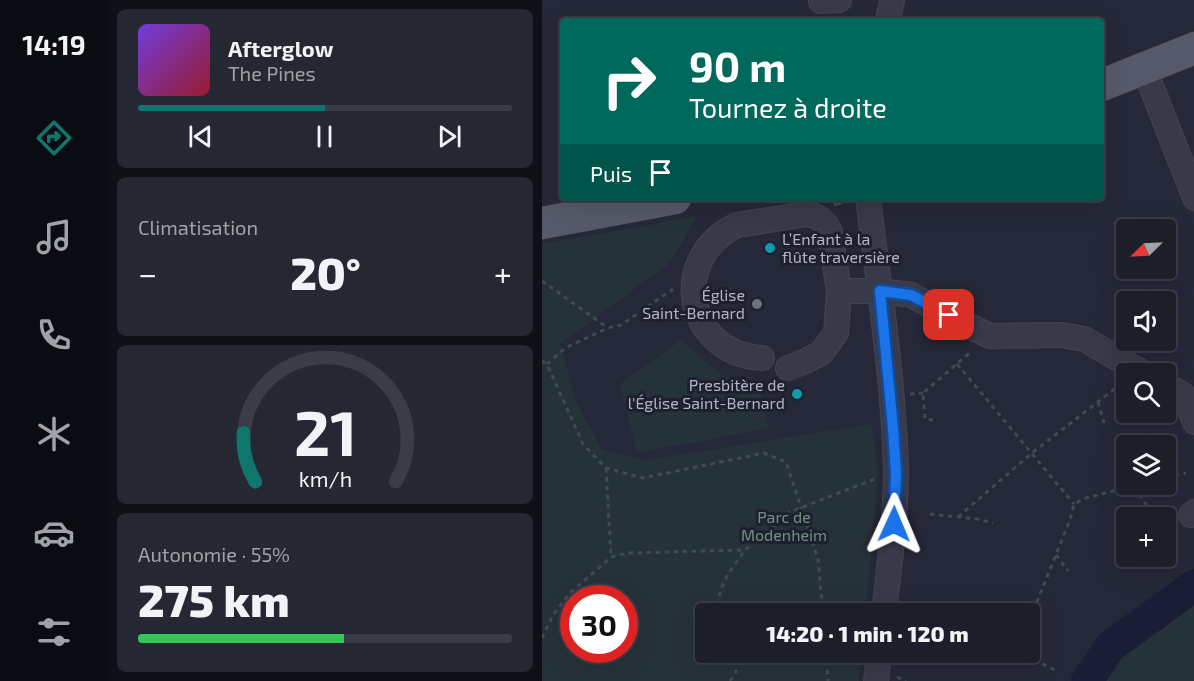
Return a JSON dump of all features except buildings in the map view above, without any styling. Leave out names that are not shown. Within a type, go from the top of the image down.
[{"type":"main road","points":[[1104,84],[1194,48]]},
{"type":"main road","points":[[542,223],[659,201]]},
{"type":"street","points":[[1144,68],[1194,198]]},
{"type":"street","points":[[868,201],[880,291],[896,474],[894,524],[885,603]]},
{"type":"street","points":[[762,358],[747,357],[726,348],[711,336],[699,320],[694,306],[694,274],[707,250],[726,230],[737,225],[807,214],[821,219],[830,232],[839,291],[836,333],[821,353],[806,362],[788,368]]},
{"type":"street","points":[[839,291],[880,291],[911,295],[989,336],[1061,335],[1084,339],[1126,363]]},
{"type":"street","points":[[1176,391],[1183,395],[1194,422]]},
{"type":"street","points":[[876,681],[878,663]]},
{"type":"path","points":[[547,364],[565,348],[608,328],[621,325],[694,274]]},
{"type":"path","points":[[542,281],[608,328]]},
{"type":"path","points":[[906,395],[923,393],[989,336]]},
{"type":"path","points":[[542,361],[547,364],[583,444],[606,468],[643,478],[764,453],[786,462],[803,507],[818,559],[822,603]]},
{"type":"path","points":[[957,363],[1074,504]]},
{"type":"path","points":[[958,517],[1032,453],[1116,388]]},
{"type":"path","points":[[923,393],[926,419],[933,420]]},
{"type":"path","points":[[1098,402],[1104,423]]},
{"type":"path","points":[[606,468],[611,557]]},
{"type":"path","points":[[1176,476],[1186,473]]},
{"type":"path","points":[[719,603],[721,587],[745,550],[790,512],[878,477],[896,474]]},
{"type":"path","points":[[1036,603],[1070,520],[1074,504],[1086,498],[1116,490]]},
{"type":"path","points":[[930,514],[993,523]]},
{"type":"path","points":[[542,638],[553,615],[569,594],[611,557],[628,554],[745,550]]},
{"type":"path","points":[[1055,555],[1068,571]]},
{"type":"path","points":[[1040,662],[1056,671]]},
{"type":"path","points":[[730,681],[736,672],[736,663]]},
{"type":"path","points":[[827,663],[828,681]]},
{"type":"path","points":[[896,681],[897,677],[906,681]]},
{"type":"green space","name":"Parc de Modenheim","points":[[697,216],[671,262],[560,344],[576,401],[602,450],[646,460],[872,424],[878,477],[866,603],[695,603],[695,663],[860,663],[859,681],[542,681],[542,244]]},
{"type":"green space","points":[[681,340],[721,375],[759,385],[769,428],[637,453],[620,384]]},
{"type":"green space","points":[[1194,596],[1194,681],[1097,681],[1116,652]]},
{"type":"waterway","points":[[1087,681],[1111,646],[1195,585]]},
{"type":"place","name":"L’Enfant à la flûte traversière","points":[[770,248]]},
{"type":"place","name":"Église Saint-Bernard","points":[[757,304]]},
{"type":"place","name":"Presbitère de l'Église Saint-Bernard","points":[[797,394]]},
{"type":"route","points":[[894,524],[896,474],[880,291],[911,295],[949,315]]}]
